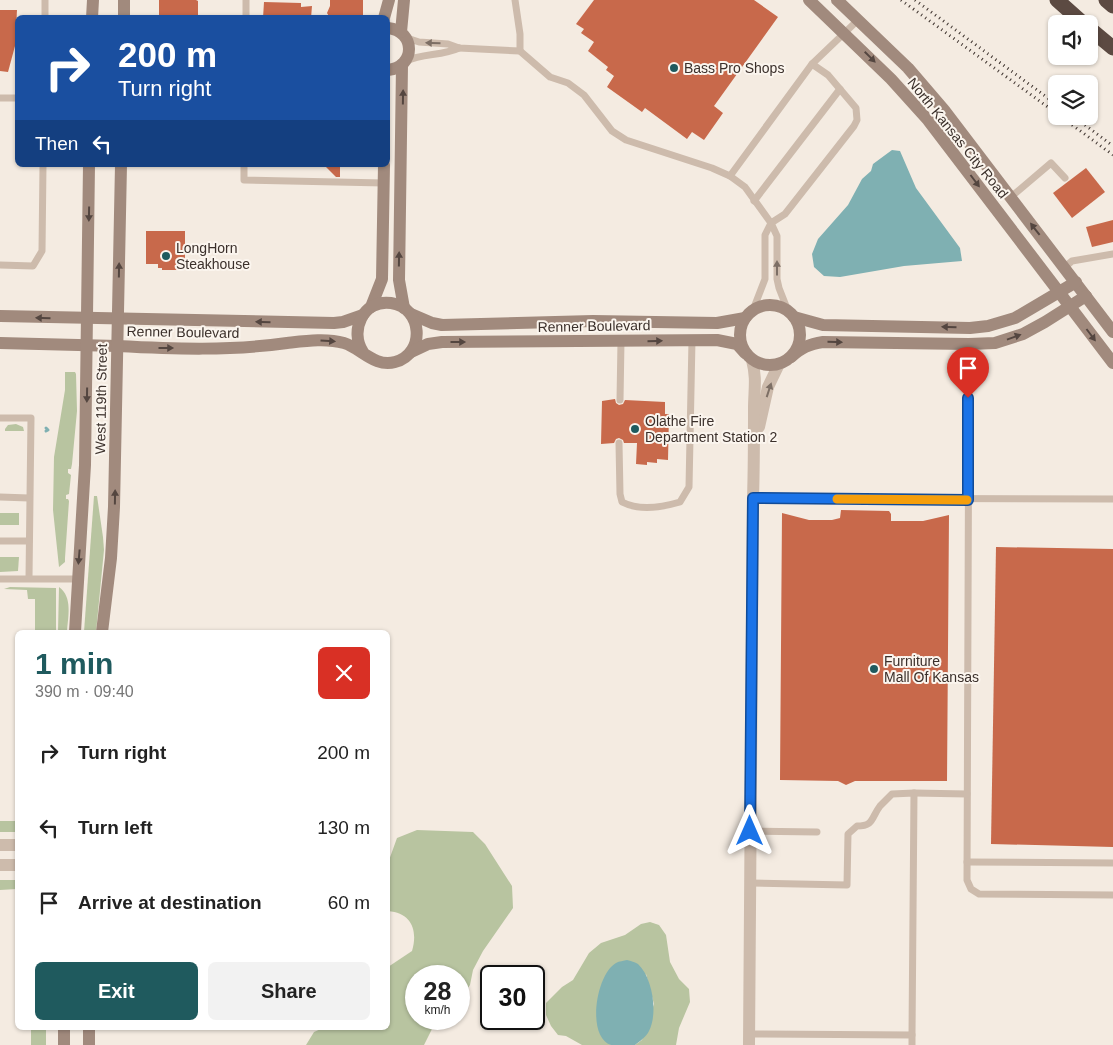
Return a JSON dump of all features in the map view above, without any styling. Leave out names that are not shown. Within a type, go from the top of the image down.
[{"type":"highway","points":[[1056,0],[1074,15]]},
{"type":"highway","points":[[1106,0],[1113,6]]},
{"type":"highway","points":[[1098,36],[1113,48]]},
{"type":"main road","points":[[92,15],[93,0]]},
{"type":"main road","points":[[124,0],[124,15]]},
{"type":"main road","points":[[385,15],[389,0]]},
{"type":"main road","points":[[384,167],[382,279],[367,311],[358,323],[357,333],[358,343],[363,352],[376,361],[387,363],[398,361],[411,352],[416,343],[417,333],[415,323],[407,311],[399,280],[404,63],[409,52],[404,35],[404,0]]},
{"type":"main road","name":"North Kansas City Road","points":[[809,0],[891,79],[928,120],[1113,363]]},
{"type":"main road","name":"North Kansas City Road","points":[[837,0],[908,68],[938,103],[1113,332]]},
{"type":"main road","points":[[390,28],[395,29],[404,35]]},
{"type":"main road","points":[[390,70],[404,63]]},
{"type":"main road","name":"West 119th Street","points":[[75,630],[85,464],[90,167]]},
{"type":"main road","name":"West 119th Street","points":[[102,630],[114,507],[121,167]]},
{"type":"main road","points":[[1076,282],[1015,318],[988,326],[970,328],[823,325],[791,314],[780,307],[762,306],[749,314],[741,326],[741,345],[749,356],[760,364],[770,366],[780,364],[802,347],[813,343],[995,343],[1009,339],[1045,322],[1086,296]]},
{"type":"main road","points":[[367,311],[379,304],[387,303],[396,304],[407,311]]},
{"type":"main road","name":"Renner Boulevard","points":[[0,316],[86,320],[118,319],[334,324],[367,311]]},
{"type":"main road","name":"Renner Boulevard","points":[[407,311],[432,323],[442,325],[593,321],[717,323],[749,314]]},
{"type":"main road","points":[[791,314],[800,333],[796,350],[791,357]]},
{"type":"main road","name":"Renner Boulevard","points":[[0,343],[138,348],[239,348],[326,340],[343,343],[363,352]]},
{"type":"main road","name":"Renner Boulevard","points":[[411,352],[428,344],[442,342],[727,340],[737,344],[749,356]]},
{"type":"main road","points":[[64,1030],[64,1045]]},
{"type":"main road","points":[[89,1030],[89,1045]]},
{"type":"street","points":[[749,356],[756,375],[753,498],[749,1040]]},
{"type":"street","points":[[755,451],[768,387],[780,364]]},
{"type":"street","points":[[0,845],[15,845]]},
{"type":"street","points":[[0,865],[15,865]]},
{"type":"lane","points":[[45,0],[45,15]]},
{"type":"lane","points":[[246,0],[246,15]]},
{"type":"lane","points":[[515,0],[520,34],[520,51]]},
{"type":"lane","points":[[730,176],[812,64],[858,20]]},
{"type":"lane","points":[[404,35],[419,42],[448,44],[459,48],[520,51],[550,77],[568,83],[584,95],[612,131],[626,140],[712,168],[730,176],[745,187],[771,223],[777,236],[778,288],[791,314]]},
{"type":"lane","points":[[404,63],[414,57],[448,53],[459,48]]},
{"type":"lane","points":[[749,314],[764,278],[766,235],[771,223],[784,214],[857,120],[856,108],[828,75],[812,64]]},
{"type":"lane","points":[[754,201],[840,89]]},
{"type":"lane","points":[[0,98],[15,98]]},
{"type":"lane","points":[[1011,197],[1051,163],[1064,178]]},
{"type":"lane","points":[[0,265],[33,266],[42,251],[43,167]]},
{"type":"lane","points":[[244,167],[244,180],[384,183]]},
{"type":"lane","points":[[1065,267],[1072,262],[1113,254]]},
{"type":"lane","points":[[619,443],[620,494],[622,502],[629,506],[665,507],[680,502],[689,487],[692,340]]},
{"type":"lane","points":[[620,400],[621,341]]},
{"type":"lane","points":[[968,344],[967,880],[971,889],[979,894],[1113,895]]},
{"type":"lane","points":[[0,418],[30,418],[29,578]]},
{"type":"lane","points":[[0,498],[30,498]]},
{"type":"lane","points":[[753,498],[1113,499]]},
{"type":"lane","points":[[0,541],[29,541]]},
{"type":"lane","points":[[0,580],[29,578],[77,579]]},
{"type":"lane","points":[[912,1045],[914,793]]},
{"type":"lane","points":[[750,883],[847,885],[848,834],[856,826],[866,826],[871,822],[879,807],[892,794],[967,794]]},
{"type":"lane","points":[[750,831],[817,832]]},
{"type":"lane","points":[[967,862],[1113,863]]},
{"type":"lane","points":[[749,1040],[912,1035]]},
{"type":"green space","points":[[65,372],[75,372],[76,374],[77,411],[72,464],[71,469],[68,469],[68,473],[71,475],[69,494],[66,495],[66,499],[69,501],[65,562],[59,567],[53,510],[54,457],[65,390]]},
{"type":"green space","points":[[16,424],[23,427],[24,431],[5,431],[8,425]]},
{"type":"green space","points":[[94,496],[97,496],[104,550],[96,630],[84,630]]},
{"type":"green space","points":[[0,513],[19,513],[19,525],[0,525]]},
{"type":"green space","points":[[0,557],[19,557],[18,571],[0,572]]},
{"type":"green space","points":[[10,587],[56,588],[56,630],[35,630],[35,599],[28,599],[27,590],[4,589]]},
{"type":"green space","points":[[59,587],[66,596],[69,614],[67,630],[58,630]]},
{"type":"green space","points":[[0,821],[15,821],[15,832],[0,832]]},
{"type":"green space","points":[[417,830],[473,832],[485,844],[512,886],[513,908],[483,951],[473,970],[470,985],[470,965],[405,965],[405,1030],[432,1030],[424,1045],[306,1045],[314,1032],[318,1030],[390,1030],[390,966],[412,951],[414,937],[408,919],[403,915],[390,911],[390,857],[397,838]]},
{"type":"green space","points":[[0,880],[15,880],[15,889],[0,890]]},
{"type":"green space","points":[[650,922],[659,925],[666,935],[670,962],[679,979],[689,989],[690,1002],[679,1028],[676,1045],[635,1045],[642,1040],[654,1004],[646,974],[610,1044],[612,1045],[582,1045],[566,1036],[558,1035],[546,1015],[546,1003],[562,987],[573,980],[589,953],[601,943],[625,935],[641,924]]},
{"type":"green space","points":[[31,1030],[46,1030],[46,1045],[31,1045]]},
{"type":"water","points":[[892,150],[900,151],[916,188],[960,248],[962,261],[904,266],[840,277],[824,276],[814,267],[812,254],[818,239],[848,205],[862,179],[871,171],[873,164]]},
{"type":"water","points":[[627,960],[638,964],[647,978],[652,996],[652,1024],[643,1039],[635,1045],[611,1045],[603,1040],[598,1030],[596,1018],[599,992],[603,979],[609,969],[617,962]]},
{"type":"building","points":[[159,0],[198,1],[198,15],[159,15]]},
{"type":"building","points":[[330,0],[363,0],[363,15],[328,15],[327,13]]},
{"type":"building","name":"Bass Pro Shops","points":[[594,0],[754,0],[778,17],[714,106],[723,113],[704,140],[692,132],[687,139],[645,108],[642,112],[607,87],[614,76],[606,70],[608,67],[588,51],[594,42],[581,33],[584,29],[576,24]]},
{"type":"building","points":[[264,2],[301,3],[301,7],[312,6],[311,15],[263,15]]},
{"type":"building","points":[[0,10],[17,10],[17,15],[15,15],[15,46],[8,72],[0,71]]},
{"type":"building","points":[[326,167],[340,167],[340,177],[336,177]]},
{"type":"building","points":[[1086,168],[1105,192],[1072,218],[1053,193]]},
{"type":"building","points":[[1113,220],[1113,242],[1092,247],[1086,227]]},
{"type":"building","name":"LongHorn Steakhouse","points":[[146,231],[185,231],[185,270],[162,270],[162,268],[158,268],[158,264],[146,264]]},
{"type":"building","name":"Olathe Fire Department Station 2","points":[[615,399],[619,405],[623,404],[625,400],[665,402],[665,414],[669,414],[668,460],[657,459],[657,463],[647,462],[647,465],[636,464],[637,443],[624,443],[619,438],[614,443],[601,444],[602,401]]},
{"type":"building","points":[[841,510],[889,511],[891,521],[923,521],[949,515],[947,781],[855,781],[846,785],[838,781],[780,780],[782,513],[809,520],[832,520],[840,518]]},
{"type":"building","points":[[996,547],[1113,549],[1113,847],[991,844]]},
{"type":"waterway","points":[[46,428],[48,430],[46,431]]},
{"type":"railway","points":[[901,0],[1048,107]]},
{"type":"railway","points":[[915,0],[1048,98]]},
{"type":"railway","points":[[1072,125],[1113,155]]},
{"type":"railway","points":[[1085,125],[1113,146]]},
{"type":"slow traffic","points":[[837,499],[967,500]]},
{"type":"place","name":"Bass Pro Shops","points":[[674,68]]},
{"type":"place","name":"LongHorn Steakhouse","points":[[166,256]]},
{"type":"place","name":"Olathe Fire Department Station 2","points":[[635,429]]},
{"type":"place","name":"Furniture Mall Of Kansas","points":[[874,669]]},
{"type":"route","points":[[750,831],[753,498],[968,500],[968,398]]}]
